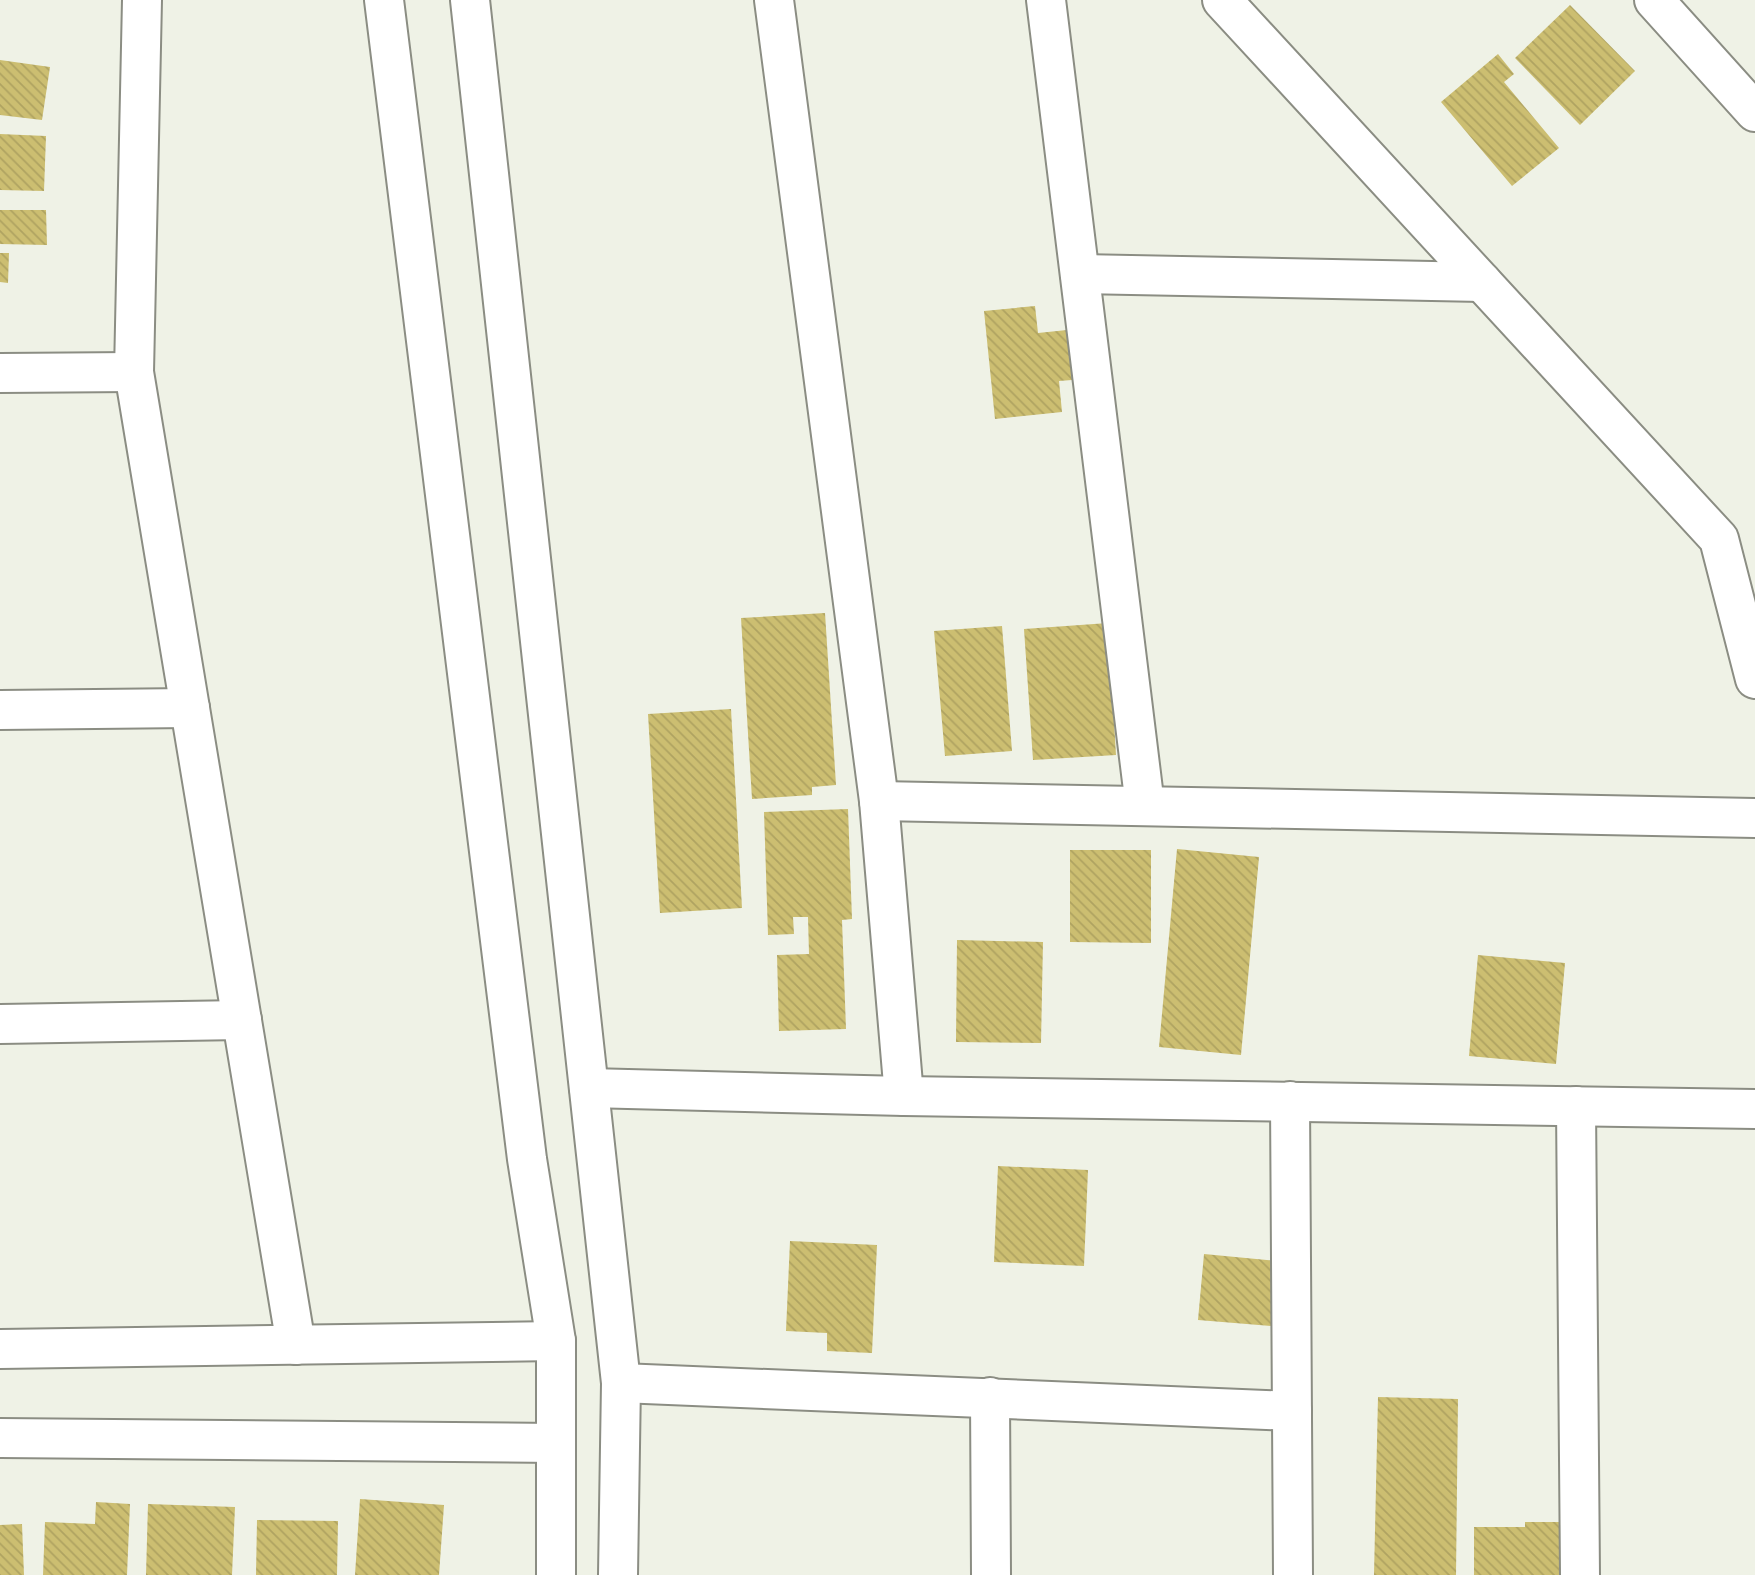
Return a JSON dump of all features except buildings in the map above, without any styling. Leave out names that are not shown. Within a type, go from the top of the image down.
[{"type":"street","points":[[142,0],[134,372],[296,1345]]},
{"type":"street","points":[[384,0],[527,1159],[556,1341],[556,1575]]},
{"type":"street","points":[[470,0],[621,1383],[618,1575]]},
{"type":"street","points":[[774,0],[879,801],[904,1096]]},
{"type":"street","points":[[1046,0],[1144,806]]},
{"type":"street","points":[[1222,0],[1719,539],[1755,679]]},
{"type":"street","points":[[1654,0],[1755,113]]},
{"type":"street","points":[[1080,274],[1482,282]]},
{"type":"street","points":[[0,373],[134,372]]},
{"type":"street","points":[[0,710],[190,708]]},
{"type":"street","points":[[879,801],[1755,818]]},
{"type":"street","points":[[0,1024],[242,1020]]},
{"type":"street","points":[[589,1088],[904,1096],[1755,1109]]},
{"type":"street","points":[[1290,1101],[1293,1575]]},
{"type":"street","points":[[1576,1106],[1580,1575]]},
{"type":"street","points":[[0,1349],[556,1341]]},
{"type":"street","points":[[621,1383],[1292,1411]]},
{"type":"street","points":[[990,1397],[991,1575]]},
{"type":"street","points":[[0,1438],[556,1443]]}]
